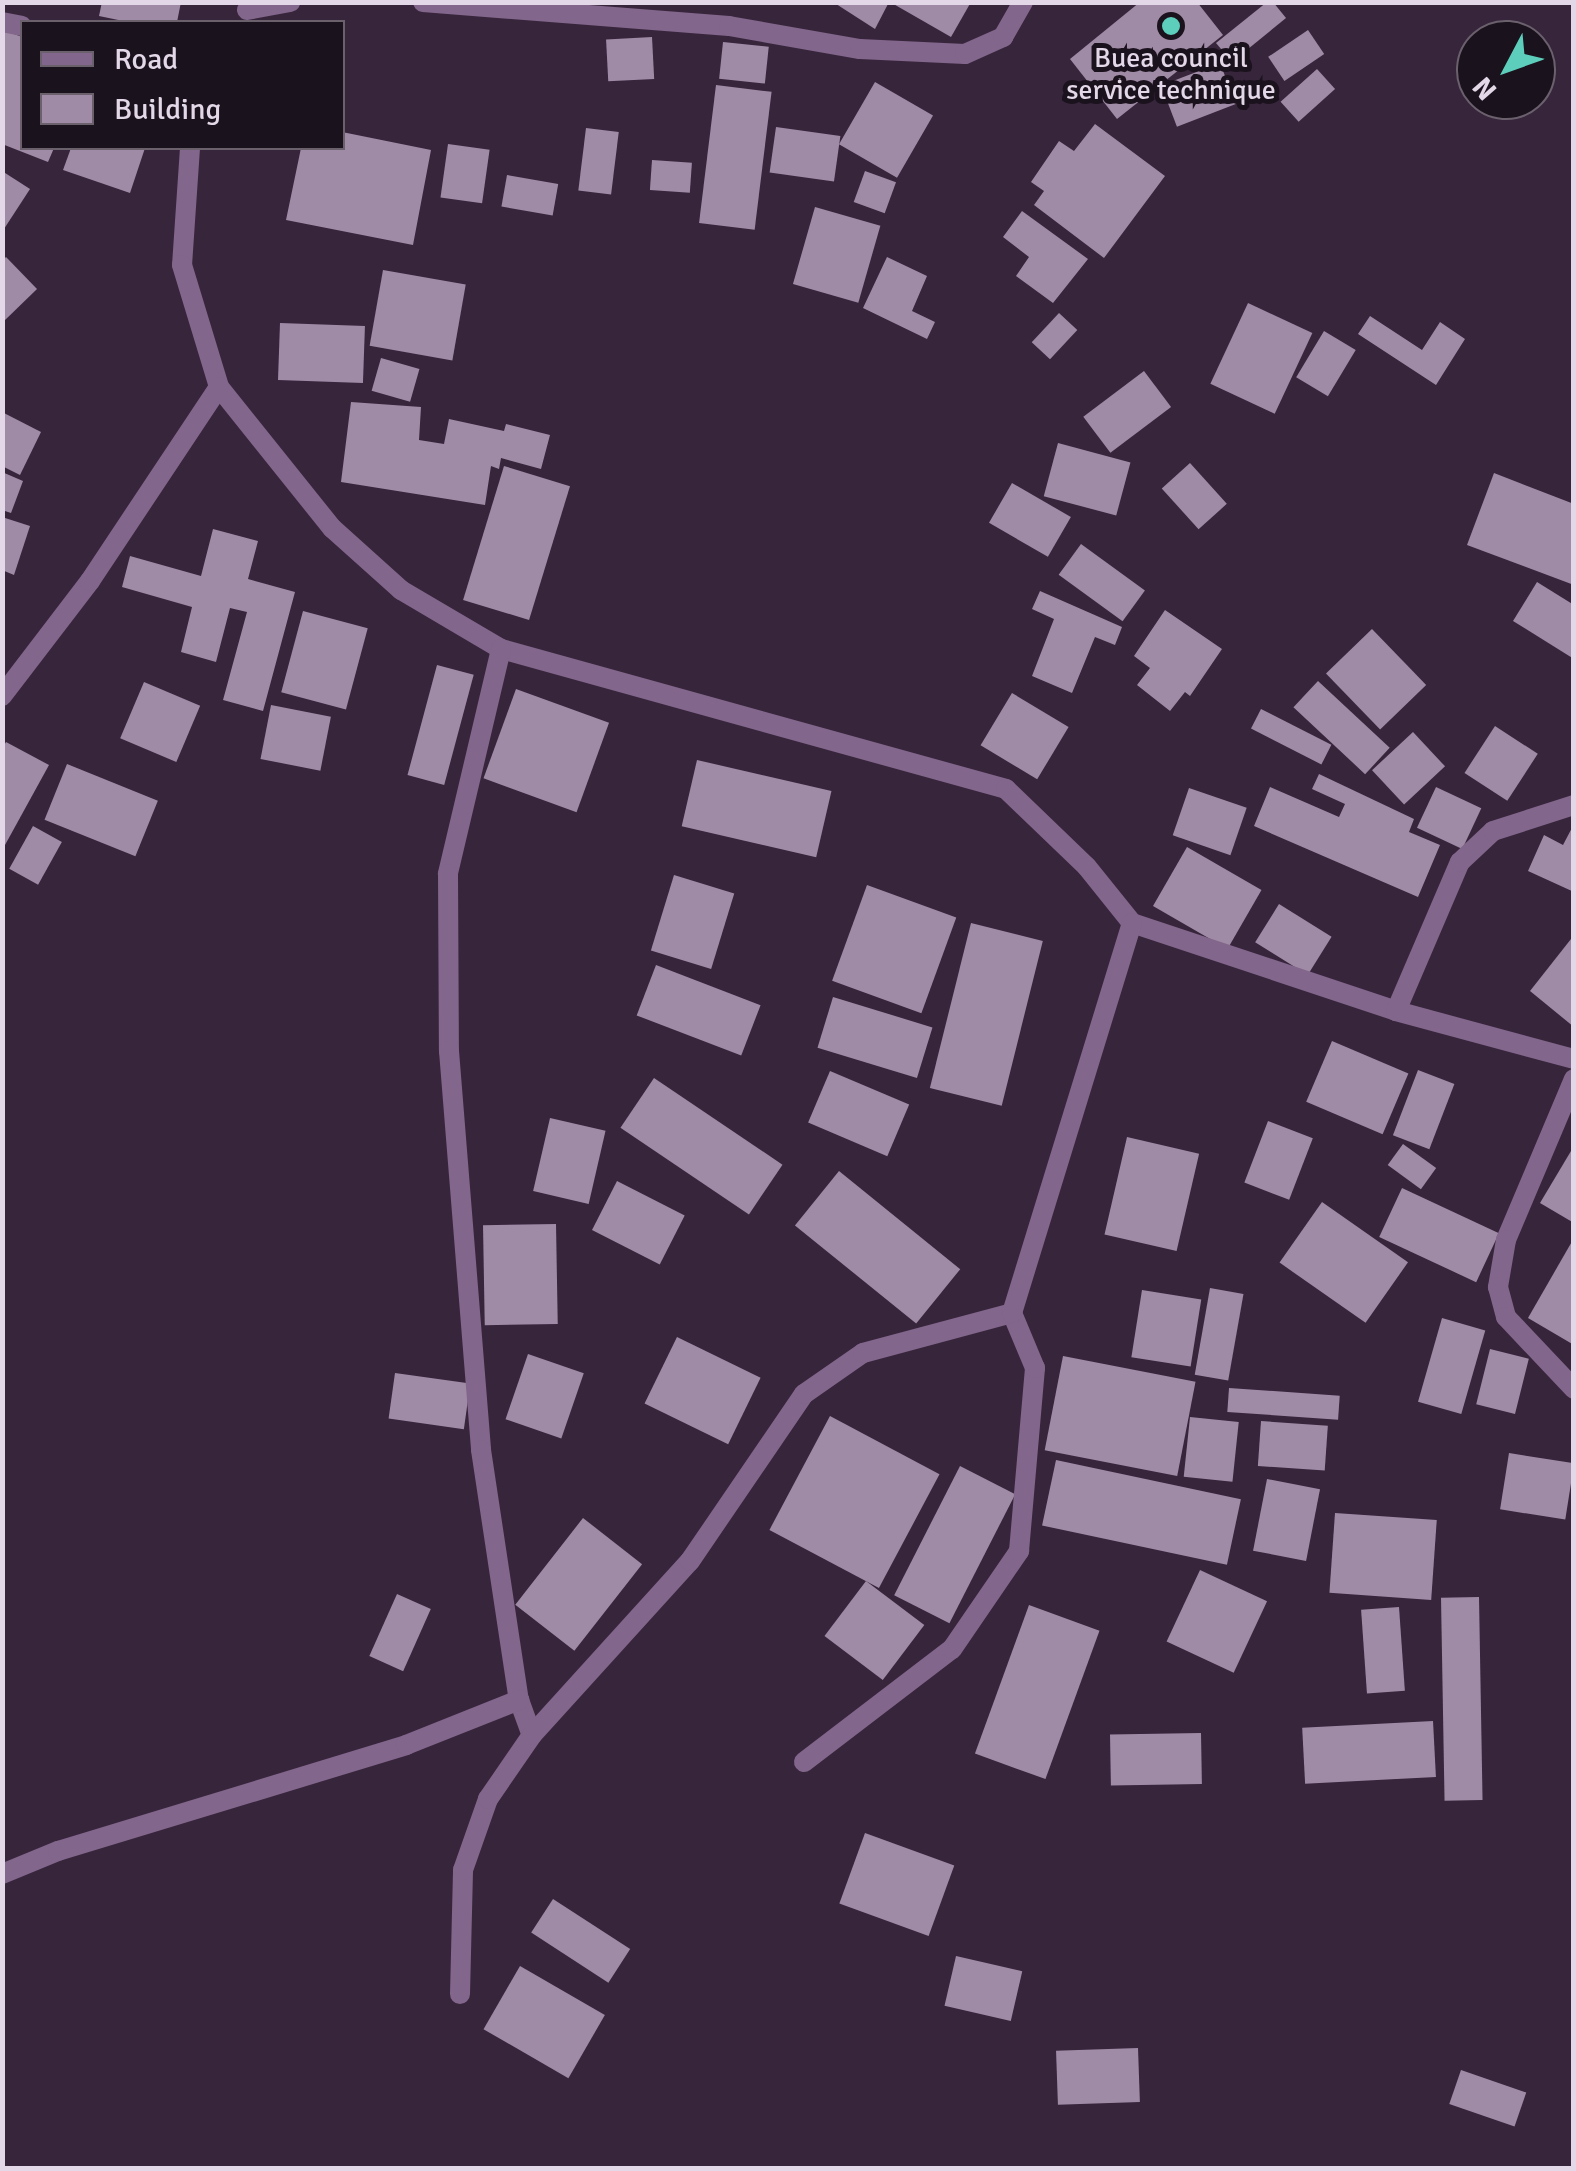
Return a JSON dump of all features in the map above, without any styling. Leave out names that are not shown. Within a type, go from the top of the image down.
[{"type":"street","points":[[244,12],[290,2]]},
{"type":"street","points":[[423,2],[729,26],[860,49],[964,54],[1003,37],[1023,2]]},
{"type":"street","points":[[190,150],[182,265],[219,387],[332,528],[401,590],[501,649],[1006,789],[1087,867],[1132,922],[1396,1011],[1574,1059]]},
{"type":"street","points":[[2,696],[90,582],[219,387]]},
{"type":"street","points":[[501,649],[448,874],[449,1050],[480,1450],[520,1700],[532,1734]]},
{"type":"street","points":[[1396,1011],[1460,862],[1493,831],[1574,805]]},
{"type":"street","points":[[804,1762],[952,1650],[1019,1552],[1034,1368],[1012,1314],[1132,922]]},
{"type":"street","points":[[1574,1079],[1506,1240],[1498,1286],[1506,1317],[1574,1389]]},
{"type":"street","points":[[460,1994],[463,1870],[488,1799],[532,1734],[690,1561],[804,1394],[864,1353],[1012,1314]]},
{"type":"street","points":[[2,1874],[58,1851],[406,1745],[520,1700]]},
{"type":"building","points":[[102,2],[181,2],[177,20],[118,20],[99,16]]},
{"type":"building","points":[[833,2],[889,2],[875,29]]},
{"type":"building","points":[[890,2],[971,2],[951,37]]},
{"type":"building","points":[[1140,2],[1197,2],[1223,35],[1117,119],[1070,59]]},
{"type":"building","points":[[1267,2],[1273,2],[1286,18],[1232,62],[1216,43]]},
{"type":"building","points":[[4,30],[20,36],[20,150],[53,150],[48,162],[2,144]]},
{"type":"building","points":[[1308,30],[1324,54],[1284,81],[1268,57]]},
{"type":"building","points":[[652,37],[654,79],[608,81],[606,39]]},
{"type":"building","points":[[723,42],[769,47],[765,84],[719,79]]},
{"type":"building","points":[[1220,63],[1236,104],[1177,127],[1161,86]]},
{"type":"building","points":[[1317,69],[1335,89],[1299,122],[1281,102]]},
{"type":"building","points":[[875,82],[933,116],[897,178],[839,144]]},
{"type":"building","points":[[716,85],[772,92],[755,230],[699,223]]},
{"type":"building","points":[[1095,124],[1165,176],[1104,258],[1034,205],[1044,191],[1031,182],[1059,141],[1074,151]]},
{"type":"building","points":[[776,127],[840,136],[834,182],[770,173]]},
{"type":"building","points":[[586,128],[619,132],[611,195],[578,191]]},
{"type":"building","points":[[345,133],[431,150],[413,245],[286,220],[301,150],[345,150]]},
{"type":"building","points":[[448,144],[490,150],[482,203],[440,197]]},
{"type":"building","points":[[70,150],[144,150],[130,193],[63,170]]},
{"type":"building","points":[[652,160],[692,163],[690,193],[650,190]]},
{"type":"building","points":[[2,171],[30,189],[2,232]]},
{"type":"building","points":[[865,171],[896,182],[885,213],[854,202]]},
{"type":"building","points":[[507,175],[558,184],[553,216],[501,207]]},
{"type":"building","points":[[815,207],[880,226],[858,303],[793,284]]},
{"type":"building","points":[[1022,211],[1088,259],[1053,303],[1016,276],[1029,257],[1003,237]]},
{"type":"building","points":[[6,257],[37,289],[2,323],[2,261]]},
{"type":"building","points":[[887,257],[927,276],[912,311],[935,322],[927,339],[863,308]]},
{"type":"building","points":[[383,270],[466,285],[452,360],[370,346]]},
{"type":"building","points":[[1248,303],[1312,333],[1275,414],[1210,384]]},
{"type":"building","points":[[1059,313],[1077,330],[1050,359],[1032,342]]},
{"type":"building","points":[[1370,316],[1422,350],[1440,322],[1465,339],[1436,385],[1358,334]]},
{"type":"building","points":[[280,323],[365,326],[363,383],[278,380]]},
{"type":"building","points":[[1324,331],[1356,350],[1328,396],[1296,377]]},
{"type":"building","points":[[381,358],[419,369],[410,402],[372,391]]},
{"type":"building","points":[[1144,371],[1171,407],[1110,453],[1083,417]]},
{"type":"building","points":[[351,402],[421,407],[419,440],[444,444],[449,419],[504,431],[506,424],[550,435],[541,469],[501,458],[499,469],[491,466],[485,505],[341,482]]},
{"type":"building","points":[[2,412],[41,432],[20,475],[2,466]]},
{"type":"building","points":[[1058,443],[1130,462],[1116,516],[1044,496]]},
{"type":"building","points":[[1190,463],[1227,504],[1199,529],[1162,488]]},
{"type":"building","points":[[504,466],[570,486],[529,620],[463,600]]},
{"type":"building","points":[[2,472],[23,481],[11,513],[2,510]]},
{"type":"building","points":[[1494,473],[1574,504],[1574,585],[1467,545]]},
{"type":"building","points":[[1012,483],[1071,517],[1048,557],[989,523]]},
{"type":"building","points":[[2,517],[30,526],[14,575],[2,570]]},
{"type":"building","points":[[213,529],[258,541],[248,579],[295,592],[263,711],[223,700],[247,612],[230,608],[216,662],[181,652],[192,607],[122,587],[130,556],[201,576]]},
{"type":"building","points":[[1081,544],[1145,590],[1123,621],[1059,575]]},
{"type":"building","points":[[1537,582],[1574,605],[1574,659],[1513,621]]},
{"type":"building","points":[[1040,591],[1122,627],[1115,645],[1095,637],[1072,693],[1032,676],[1054,619],[1032,609]]},
{"type":"building","points":[[1165,610],[1222,649],[1190,696],[1185,692],[1170,711],[1137,685],[1150,668],[1134,656]]},
{"type":"building","points":[[303,611],[368,628],[346,709],[281,692]]},
{"type":"building","points":[[1372,629],[1426,685],[1380,730],[1326,673]]},
{"type":"building","points":[[437,665],[474,675],[444,785],[407,775]]},
{"type":"building","points":[[1318,681],[1390,748],[1365,774],[1293,707]]},
{"type":"building","points":[[144,682],[200,706],[176,762],[120,738]]},
{"type":"building","points":[[516,689],[609,723],[577,812],[484,778]]},
{"type":"building","points":[[1012,693],[1069,727],[1037,779],[981,745]]},
{"type":"building","points":[[271,705],[331,717],[320,771],[261,759]]},
{"type":"building","points":[[1261,709],[1331,745],[1321,764],[1251,729]]},
{"type":"building","points":[[1495,726],[1538,754],[1507,801],[1465,773]]},
{"type":"building","points":[[1413,732],[1445,766],[1404,805],[1372,770]]},
{"type":"building","points":[[6,742],[49,765],[5,845],[2,749]]},
{"type":"building","points":[[697,760],[831,791],[816,857],[682,826]]},
{"type":"building","points":[[67,764],[158,801],[135,856],[45,820]]},
{"type":"building","points":[[1319,774],[1414,819],[1409,832],[1440,845],[1418,897],[1254,826],[1270,787],[1339,817],[1345,804],[1312,789]]},
{"type":"building","points":[[1436,787],[1481,808],[1462,849],[1417,828]]},
{"type":"building","points":[[1189,788],[1247,808],[1230,855],[1173,835]]},
{"type":"building","points":[[1574,824],[1574,892],[1528,871],[1544,835],[1563,845]]},
{"type":"building","points":[[33,826],[62,842],[38,885],[9,869]]},
{"type":"building","points":[[1187,847],[1261,890],[1227,949],[1153,906]]},
{"type":"building","points":[[674,875],[734,893],[711,969],[651,951]]},
{"type":"building","points":[[867,885],[956,917],[921,1013],[832,981]]},
{"type":"building","points":[[1279,904],[1332,937],[1308,975],[1255,942]]},
{"type":"building","points":[[971,923],[1043,941],[1002,1106],[930,1088]]},
{"type":"building","points":[[1571,939],[1574,941],[1574,1027],[1530,991]]},
{"type":"building","points":[[656,965],[761,1005],[741,1056],[637,1015]]},
{"type":"building","points":[[833,997],[932,1027],[917,1078],[818,1048]]},
{"type":"building","points":[[1332,1041],[1408,1073],[1383,1134],[1306,1102]]},
{"type":"building","points":[[1418,1070],[1454,1084],[1429,1149],[1393,1135]]},
{"type":"building","points":[[830,1071],[909,1105],[887,1156],[808,1123]]},
{"type":"building","points":[[654,1078],[783,1165],[749,1214],[620,1128]]},
{"type":"building","points":[[550,1118],[606,1131],[589,1204],[533,1191]]},
{"type":"building","points":[[1268,1121],[1313,1138],[1289,1200],[1244,1183]]},
{"type":"building","points":[[1127,1137],[1199,1154],[1177,1251],[1105,1234]]},
{"type":"building","points":[[1403,1144],[1436,1168],[1421,1189],[1388,1165]]},
{"type":"building","points":[[1574,1146],[1574,1223],[1540,1203]]},
{"type":"building","points":[[839,1171],[960,1269],[916,1324],[795,1225]]},
{"type":"building","points":[[617,1181],[685,1216],[660,1265],[592,1230]]},
{"type":"building","points":[[1402,1188],[1499,1233],[1476,1282],[1379,1237]]},
{"type":"building","points":[[1322,1202],[1408,1262],[1366,1323],[1280,1263]]},
{"type":"building","points":[[556,1224],[558,1324],[485,1325],[483,1225]]},
{"type":"building","points":[[1574,1238],[1574,1345],[1528,1318]]},
{"type":"building","points":[[1210,1288],[1243,1294],[1228,1381],[1195,1375]]},
{"type":"building","points":[[1142,1290],[1201,1299],[1191,1367],[1131,1357]]},
{"type":"building","points":[[1442,1318],[1485,1330],[1461,1414],[1418,1402]]},
{"type":"building","points":[[677,1337],[761,1378],[728,1444],[645,1404]]},
{"type":"building","points":[[1490,1349],[1529,1359],[1515,1414],[1476,1404]]},
{"type":"building","points":[[528,1354],[584,1373],[561,1438],[506,1419]]},
{"type":"building","points":[[1063,1356],[1196,1382],[1177,1476],[1045,1450]]},
{"type":"building","points":[[395,1373],[470,1384],[464,1429],[389,1419]]},
{"type":"building","points":[[1229,1388],[1340,1396],[1338,1420],[1227,1412]]},
{"type":"building","points":[[830,1416],[939,1474],[879,1588],[769,1530]]},
{"type":"building","points":[[1190,1417],[1239,1422],[1232,1482],[1184,1477]]},
{"type":"building","points":[[1261,1421],[1328,1426],[1325,1471],[1258,1466]]},
{"type":"building","points":[[1509,1453],[1574,1463],[1565,1520],[1500,1509]]},
{"type":"building","points":[[1056,1460],[1241,1499],[1227,1565],[1042,1526]]},
{"type":"building","points":[[960,1466],[1015,1494],[949,1623],[894,1595]]},
{"type":"building","points":[[1267,1479],[1320,1489],[1306,1561],[1253,1551]]},
{"type":"building","points":[[1335,1513],[1437,1520],[1431,1600],[1329,1593]]},
{"type":"building","points":[[583,1518],[642,1564],[574,1651],[515,1605]]},
{"type":"building","points":[[1200,1570],[1267,1601],[1234,1673],[1167,1642]]},
{"type":"building","points":[[866,1581],[924,1625],[883,1680],[824,1636]]},
{"type":"building","points":[[397,1594],[431,1609],[403,1671],[369,1656]]},
{"type":"building","points":[[1479,1597],[1483,1800],[1445,1801],[1441,1598]]},
{"type":"building","points":[[1029,1605],[1099,1631],[1045,1779],[975,1753]]},
{"type":"building","points":[[1399,1607],[1405,1691],[1367,1693],[1361,1610]]},
{"type":"building","points":[[1433,1721],[1436,1777],[1305,1784],[1302,1728]]},
{"type":"building","points":[[1201,1733],[1202,1784],[1111,1786],[1110,1735]]},
{"type":"building","points":[[865,1833],[954,1865],[929,1936],[839,1903]]},
{"type":"building","points":[[553,1899],[630,1949],[608,1983],[531,1933]]},
{"type":"building","points":[[956,1956],[1022,1971],[1011,2021],[945,2006]]},
{"type":"building","points":[[520,1966],[605,2015],[568,2078],[484,2029]]},
{"type":"building","points":[[1138,2048],[1140,2102],[1058,2105],[1056,2051]]},
{"type":"building","points":[[1461,2070],[1526,2092],[1515,2127],[1449,2104]]},
{"type":"place","name":"Buea council service technique","points":[[1171,26]]}]
